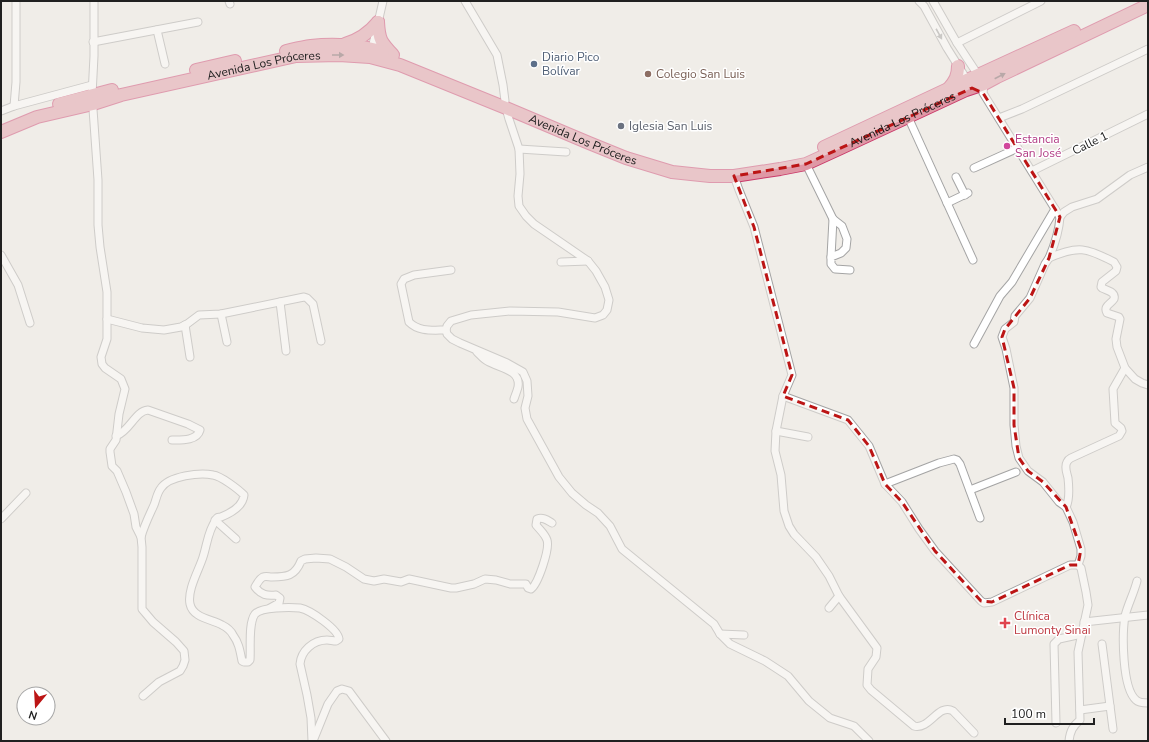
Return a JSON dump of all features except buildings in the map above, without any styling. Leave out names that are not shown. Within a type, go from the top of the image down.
[{"type":"highway","name":"Avenida Los Próceres","points":[[1,132],[92,95],[121,95],[296,56],[371,53],[392,55],[626,158],[672,172],[696,175],[734,176],[806,164],[966,90],[1030,51],[1140,1]]},
{"type":"highway","name":"Avenida Los Próceres","points":[[1,125],[13,119],[92,95],[216,65],[311,46],[343,45],[371,53],[648,160],[693,169],[734,170],[763,166],[803,156],[824,148],[948,89],[977,84],[997,77],[1148,5]]},
{"type":"highway","points":[[343,45],[363,37],[378,22]]},
{"type":"highway","points":[[378,22],[380,40],[392,55]]},
{"type":"highway","points":[[948,89],[957,76],[958,66]]},
{"type":"street","points":[[14,106],[16,82],[16,1]]},
{"type":"street","points":[[94,1],[92,95],[98,180],[98,225],[107,292],[106,339],[101,357],[102,364],[105,368],[121,379],[125,390],[119,414],[115,442],[110,450],[112,465],[117,471],[126,492],[134,514],[136,527],[141,537],[142,608],[184,651],[185,660],[184,666],[180,671],[159,682],[142,696]]},
{"type":"street","points":[[371,53],[383,1]]},
{"type":"street","points":[[465,1],[497,56],[510,125],[519,149],[519,206],[534,224],[588,261],[596,271],[605,287],[609,300],[607,310],[603,315],[595,318],[558,312],[510,311],[471,315],[451,321],[447,326],[447,334],[452,339],[507,363],[523,372],[527,381],[528,396],[525,408],[527,419],[559,477],[572,493],[598,513],[610,526],[622,549],[714,624],[720,634],[730,644],[765,661],[788,676],[809,701],[830,718],[854,726],[869,741]]},
{"type":"street","points":[[919,1],[924,6],[958,66],[977,84]]},
{"type":"street","points":[[933,1],[957,43],[977,84],[1060,217]]},
{"type":"street","points":[[957,43],[1041,1]]},
{"type":"street","points":[[93,42],[198,22]]},
{"type":"street","points":[[157,30],[165,64]]},
{"type":"street","points":[[999,118],[1022,109],[1148,49]]},
{"type":"street","points":[[1,111],[14,106],[92,95]]},
{"type":"street","name":"Calle 1","points":[[1032,171],[1148,114]]},
{"type":"street","points":[[908,117],[973,260]]},
{"type":"street","points":[[974,168],[1018,148]]},
{"type":"street","points":[[519,149],[566,152]]},
{"type":"street","points":[[806,164],[833,219],[842,226],[847,239],[846,248],[841,253],[831,258]]},
{"type":"street","points":[[1078,565],[1081,556],[1081,549],[1073,522],[1066,507],[1059,502],[1048,486],[1028,471],[1019,458],[1014,426],[1014,388],[1002,337],[1005,329],[1014,322],[1016,316],[1030,298],[1055,244],[1060,217],[1064,212],[1072,207],[1097,199],[1130,175],[1148,167]]},
{"type":"street","points":[[734,176],[754,227],[792,374],[783,396],[776,431],[775,451],[781,475],[784,511],[789,526],[794,534],[816,557],[829,576],[839,596],[877,648],[876,657],[868,669],[867,685],[871,690],[914,726],[923,726],[937,714],[949,709],[953,711],[974,733]]},
{"type":"street","points":[[947,202],[966,194],[956,177]]},
{"type":"street","points":[[974,344],[1000,296],[1012,282],[1055,209]]},
{"type":"street","points":[[833,219],[830,264],[835,269],[850,270]]},
{"type":"street","points":[[1049,258],[1071,250],[1086,250],[1101,255],[1114,262],[1116,265],[1116,271],[1100,285],[1102,288],[1114,293],[1115,295],[1114,299],[1107,306],[1106,310],[1107,313],[1119,317],[1120,319],[1116,339],[1117,347],[1125,368],[1135,378],[1148,385]]},
{"type":"street","points":[[1,255],[18,285],[30,323]]},
{"type":"street","points":[[562,262],[588,261]]},
{"type":"street","points":[[446,330],[421,330],[414,327],[409,322],[401,284],[404,279],[414,275],[451,270]]},
{"type":"street","points":[[107,319],[142,328],[164,330],[184,325],[199,315],[221,314],[304,297],[311,300],[313,304],[321,341]]},
{"type":"street","points":[[280,302],[286,351]]},
{"type":"street","points":[[221,314],[227,342]]},
{"type":"street","points":[[184,325],[190,357]]},
{"type":"street","points":[[474,349],[483,359],[508,370],[514,375],[517,379],[518,387],[514,399]]},
{"type":"street","points":[[1066,507],[1069,493],[1066,468],[1067,461],[1119,436],[1122,432],[1121,428],[1115,423],[1113,389],[1125,368]]},
{"type":"street","points":[[783,396],[848,420],[869,446],[885,484],[902,502],[919,529],[935,550],[984,603],[992,602],[1070,565],[1078,565]]},
{"type":"street","points":[[116,436],[129,427],[137,415],[145,410],[188,424],[200,430],[198,435],[194,438],[172,440]]},
{"type":"street","points":[[776,431],[808,437]]},
{"type":"street","points":[[885,484],[928,467],[954,459],[957,460],[960,464],[980,518]]},
{"type":"street","points":[[970,490],[1016,472]]},
{"type":"street","points":[[141,537],[145,524],[161,488],[169,481],[177,477],[187,475],[214,475],[236,488],[244,495],[244,500],[236,509],[218,517],[215,520],[210,530],[204,556],[189,596],[190,605],[193,611],[201,617],[223,625],[234,635],[238,642],[242,661],[248,662],[250,660],[251,628],[253,619],[256,614],[279,602],[280,598],[276,595],[268,596],[262,594],[256,589],[255,587],[260,579],[265,576],[278,577],[290,575],[296,572],[301,561],[316,558],[334,560],[364,579],[374,581],[384,579],[401,582],[409,579],[423,583],[456,588],[474,584],[485,579],[510,584],[526,584],[528,588],[531,589],[536,583],[541,572],[548,549],[547,539],[544,533],[536,525],[536,522],[537,519],[540,518],[552,523]]},
{"type":"street","points":[[1,519],[26,493]]},
{"type":"street","points":[[215,520],[236,539]]},
{"type":"street","points":[[1069,741],[1073,726],[1080,720],[1078,652],[1088,605],[1081,568],[1078,565]]},
{"type":"street","points":[[1137,581],[1125,617],[1123,636],[1125,666],[1128,680],[1136,700],[1148,703]]},
{"type":"street","points":[[829,608],[839,596]]},
{"type":"street","points":[[269,608],[300,608],[326,623],[338,634],[339,637],[336,641],[326,640],[313,644],[303,653],[300,661],[311,718],[313,741]]},
{"type":"street","points":[[1084,622],[1148,615]]},
{"type":"street","points":[[720,634],[744,635]]},
{"type":"street","points":[[1056,723],[1054,644],[1059,640],[1082,634]]},
{"type":"street","points":[[1102,644],[1113,729]]},
{"type":"street","points":[[313,741],[328,704],[337,691],[342,689],[349,691],[386,741]]},
{"type":"street","points":[[1080,710],[1110,706]]},
{"type":"highlighted area","points":[[972,88],[983,93],[1060,217],[1049,258],[1030,298],[1005,329],[1002,337],[1014,388],[1014,425],[1019,458],[1028,471],[1043,482],[1066,507],[1081,549],[1078,565],[1070,565],[992,602],[981,601],[935,551],[902,502],[885,484],[869,446],[848,420],[783,396],[792,375],[754,227],[734,176],[806,164],[966,90]]},
{"type":"place","name":"Diario Pico Bolívar","points":[[534,64]]},
{"type":"place","name":"Colegio San Luis","points":[[648,74]]},
{"type":"place","name":"Iglesia San Luis","points":[[621,126]]},
{"type":"place","name":"Estancia San José","points":[[1007,146]]},
{"type":"place","name":"Clínica Lumonty Sinai","points":[[1005,623]]}]
